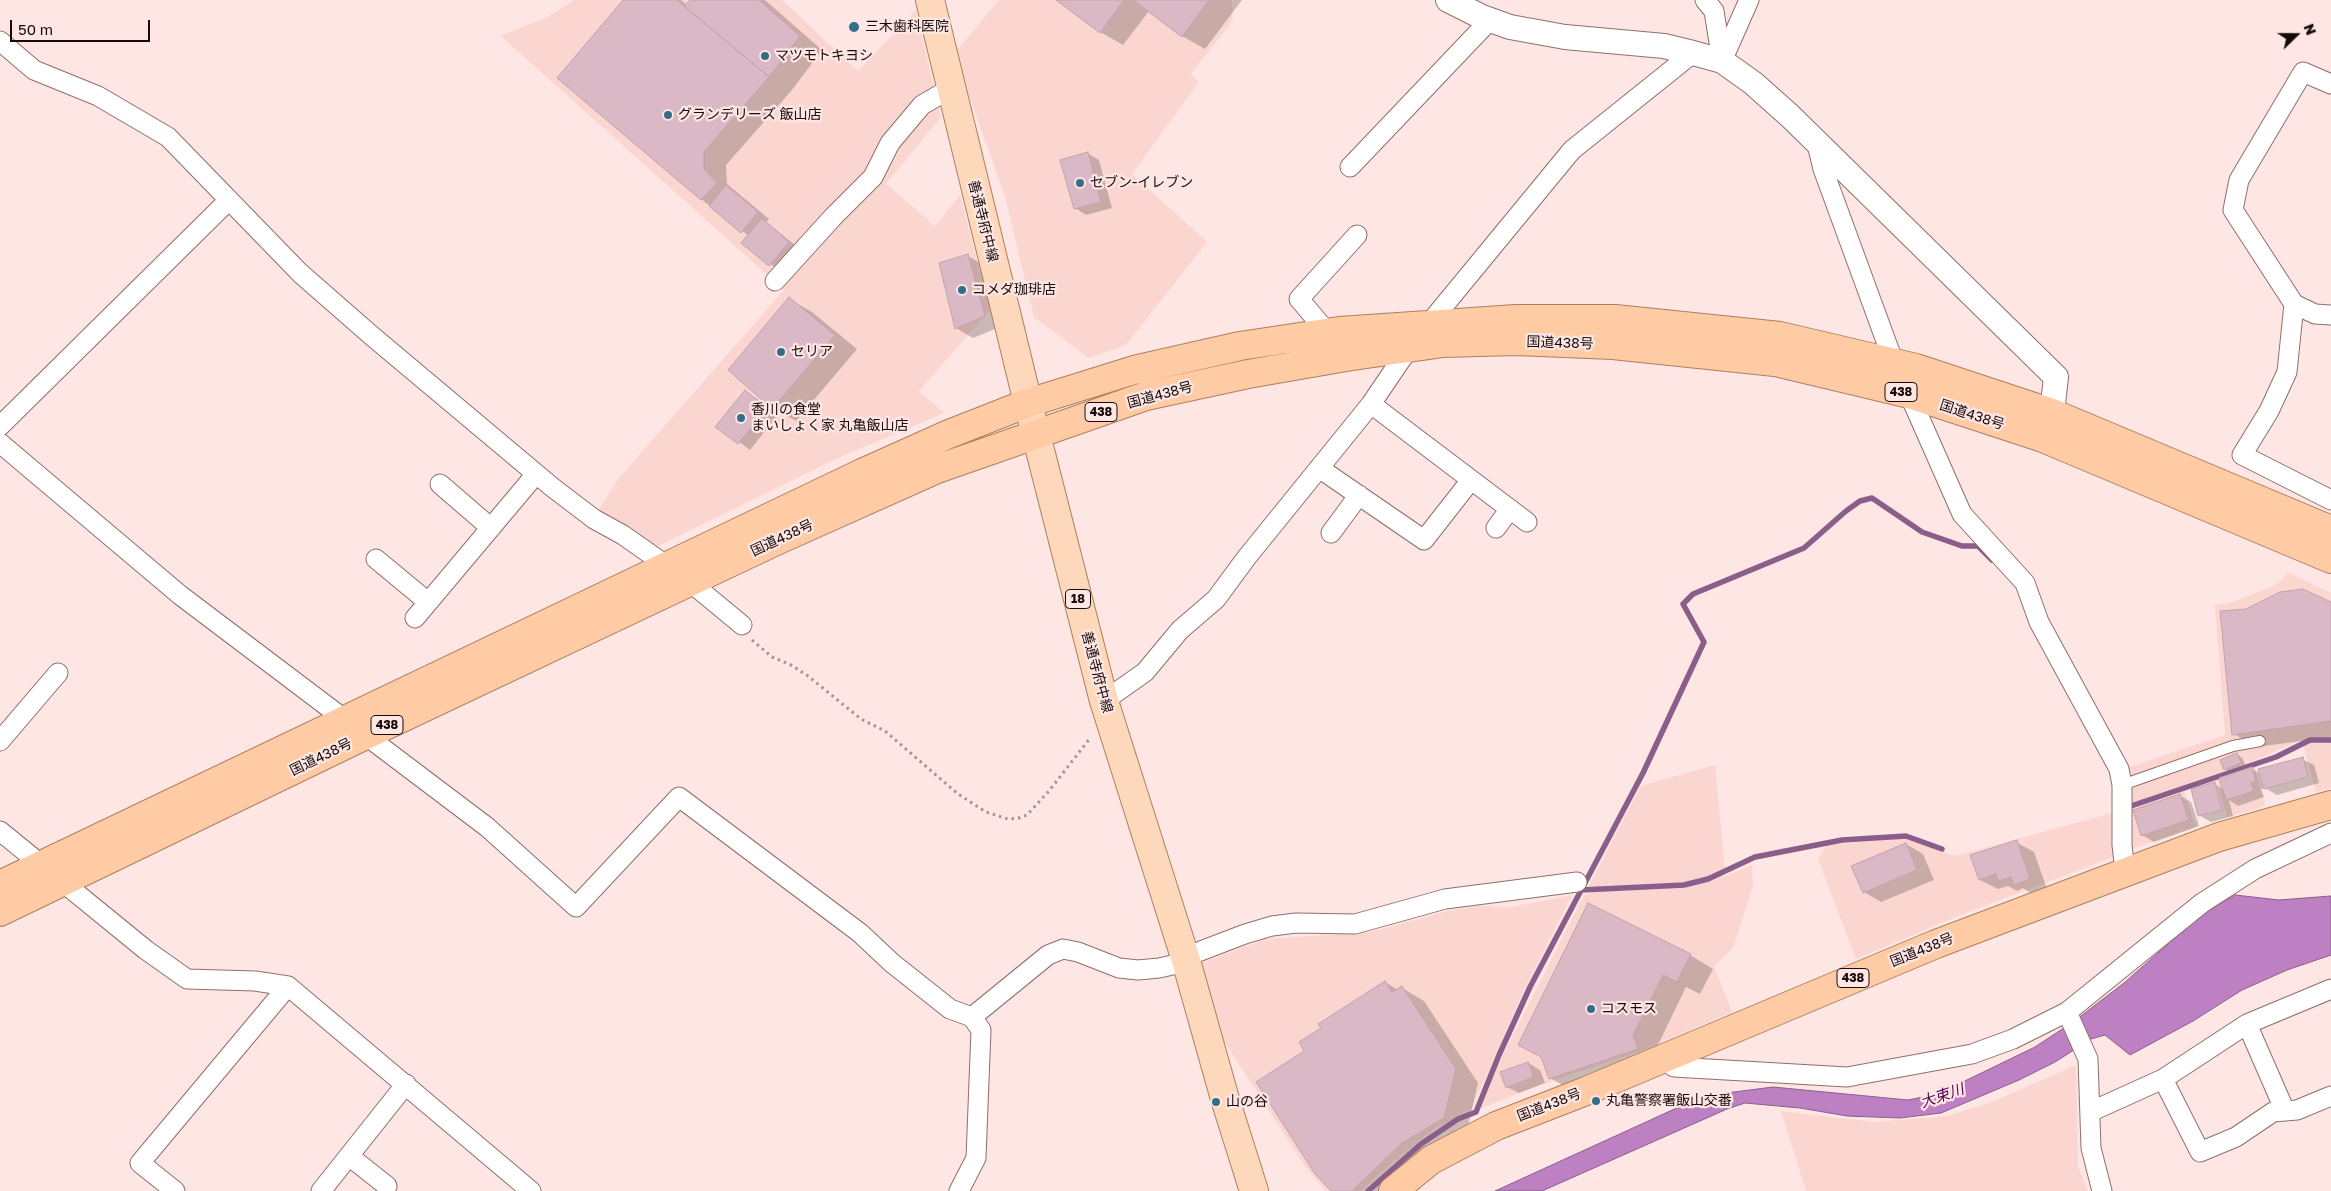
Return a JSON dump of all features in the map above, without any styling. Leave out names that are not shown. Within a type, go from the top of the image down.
[{"type":"highway","name":"国道438号","points":[[679,574],[862,473],[949,434],[1028,403],[1134,370],[1240,346],[1327,332],[1430,323],[1516,319],[1615,318],[1780,336],[1916,368],[2048,425],[2315,532],[2331,559]]},
{"type":"highway","name":"国道438号","points":[[0,885],[43,864],[356,727],[679,574],[920,476],[1146,396],[1248,374],[1409,348],[1443,344],[1516,341],[1613,345],[1776,362],[2048,425]]},
{"type":"highway","name":"国道438号","points":[[0,912],[63,882],[356,727]]},
{"type":"highway","name":"国道438号","points":[[1393,1191],[1431,1160],[1496,1126],[1662,1059],[1936,944],[2227,834],[2331,805]]},
{"type":"main road","name":"善通寺府中線","points":[[930,0],[1028,403],[1106,708],[1186,959],[1225,1099],[1254,1191]]},
{"type":"street","points":[[1448,0],[1490,20],[1510,27],[1565,37],[1664,46],[1722,61],[1754,84],[2056,377],[2048,425]]},
{"type":"street","points":[[1705,0],[1714,11],[1722,61]]},
{"type":"street","points":[[1722,61],[1749,0]]},
{"type":"street","points":[[1350,166],[1490,20]]},
{"type":"street","points":[[0,41],[34,70],[98,96],[168,137],[300,273],[372,336],[536,474],[594,519],[623,535],[679,574],[742,625]]},
{"type":"street","points":[[1106,708],[1145,672],[1180,630],[1216,599],[1247,557],[1371,404],[1409,348],[1572,150],[1692,53]]},
{"type":"street","points":[[2331,84],[2303,72],[2239,180],[2233,210],[2294,304],[2314,314],[2331,315]]},
{"type":"street","points":[[775,281],[833,216],[873,177],[890,143],[922,105],[951,88]]},
{"type":"street","points":[[1817,144],[1823,169],[1894,363]]},
{"type":"street","points":[[0,426],[229,200]]},
{"type":"street","points":[[1327,332],[1299,299],[1357,235]]},
{"type":"street","points":[[2294,304],[2287,372],[2269,410],[2242,454],[2327,498],[2315,532]]},
{"type":"street","points":[[1909,394],[1962,514],[2026,583],[2039,622],[2119,769],[2122,785],[2122,845],[2125,871]]},
{"type":"street","points":[[1371,404],[1527,522]]},
{"type":"street","points":[[0,443],[180,595],[487,827],[576,907],[679,797],[860,933],[892,963],[950,1009],[972,1017],[982,1030],[976,1158],[959,1191]]},
{"type":"street","points":[[1319,468],[1424,540],[1472,480]]},
{"type":"street","points":[[415,618],[536,474]]},
{"type":"street","points":[[440,484],[490,528]]},
{"type":"street","points":[[1331,533],[1359,495]]},
{"type":"street","points":[[1496,528],[1510,509]]},
{"type":"street","points":[[376,559],[428,602]]},
{"type":"street","points":[[0,741],[58,673]]},
{"type":"street","points":[[0,831],[43,864],[146,950],[187,978],[255,981],[288,986],[531,1191]]},
{"type":"street","points":[[1662,1059],[1674,1067],[1847,1077],[1972,1054],[2013,1039],[2068,1015],[2202,903],[2255,870],[2331,833]]},
{"type":"street","points":[[972,1017],[1048,955],[1063,949],[1078,952],[1118,968],[1138,970],[1159,968],[1186,959],[1245,934],[1272,926],[1296,923],[1355,924],[1446,899],[1577,882]]},
{"type":"street","points":[[174,1191],[140,1163],[288,986]]},
{"type":"street","points":[[2090,1112],[2163,1079],[2247,1024],[2331,989]]},
{"type":"street","points":[[2068,1015],[2088,1059],[2091,1148],[2102,1191]]},
{"type":"street","points":[[2247,1024],[2285,1111]]},
{"type":"street","points":[[2163,1079],[2200,1152],[2236,1137],[2273,1112],[2297,1110],[2331,1096]]},
{"type":"street","points":[[322,1191],[406,1084]]},
{"type":"street","points":[[349,1156],[387,1186]]},
{"type":"lane","points":[[2122,785],[2233,746],[2260,742]]},
{"type":"path","points":[[742,625],[756,646],[772,657],[791,665],[808,676],[861,719],[885,731],[958,794],[986,812],[1008,819],[1027,815],[1044,797],[1106,708]]},
{"type":"shaded area","points":[[574,0],[782,0],[858,71],[916,10],[941,117],[886,184],[935,226],[960,195],[990,310],[919,391],[944,413],[840,457],[652,549],[598,511],[618,479],[784,290],[501,36],[549,16]]},
{"type":"shaded area","points":[[999,0],[1232,0],[1233,20],[1191,74],[1199,82],[1132,174],[1207,242],[1126,345],[1089,358],[1034,317],[1005,196],[954,54]]},
{"type":"shaded area","points":[[2287,572],[2331,593],[2331,788],[2316,792],[2302,740],[2248,763],[2130,804],[2124,769],[2225,735],[2215,605],[2233,602],[2271,587],[2282,580]]},
{"type":"shaded area","points":[[1715,765],[1725,870],[1721,873],[1723,877],[1752,865],[1753,885],[1733,948],[1714,967],[1732,1012],[1643,1050],[1543,1084],[1479,1109],[1496,1069],[1584,895],[1593,892],[1594,886],[1589,886],[1641,786]]},
{"type":"shaded area","points":[[2252,765],[2255,768],[2265,806],[2227,817],[2216,778]]},
{"type":"shaded area","points":[[2184,791],[2196,827],[2131,849],[2129,809]]},
{"type":"shaded area","points":[[2112,813],[2116,856],[1958,916],[1856,959],[1818,859],[1827,845],[1906,838],[1955,856]]},
{"type":"shaded area","points":[[1572,895],[1523,992],[1471,1110],[1434,1129],[1395,1160],[1361,1191],[1326,1191],[1308,1171],[1222,1038],[1198,964],[1266,939],[1370,932],[1447,911],[1476,906],[1511,907]]},
{"type":"shaded area","points":[[2076,1065],[2078,1167],[2088,1191],[1806,1191],[1781,1111],[1874,1122],[1947,1116],[1992,1102]]},
{"type":"water","name":"大束川","points":[[2235,895],[2279,900],[2331,896],[2331,955],[2287,970],[2242,990],[2193,1021],[2130,1055],[2105,1035],[2091,1039],[2055,1062],[2019,1080],[1941,1113],[1900,1118],[1847,1116],[1800,1108],[1745,1103],[1727,1109],[1542,1191],[1495,1191],[1703,1096],[1773,1087],[1908,1100],[1938,1094],[2035,1047],[2073,1022],[2124,983],[2201,915]]},
{"type":"building","name":"グランデリーズ 飯山店","points":[[623,0],[677,0],[769,77],[704,152],[704,169],[717,183],[701,200],[557,78]]},
{"type":"building","name":"マツモトキヨシ","points":[[690,0],[759,0],[800,36],[769,77],[684,6]]},
{"type":"building","points":[[1056,0],[1124,0],[1100,33]]},
{"type":"building","points":[[1133,0],[1209,0],[1182,37]]},
{"type":"building","points":[[1088,152],[1101,202],[1074,209],[1060,160]]},
{"type":"building","points":[[726,185],[758,212],[741,233],[709,206]]},
{"type":"building","points":[[762,218],[789,242],[769,266],[741,243]]},
{"type":"building","name":"コメダ珈琲店","points":[[968,254],[985,316],[955,329],[939,263]]},
{"type":"building","name":"セリア","points":[[789,297],[835,335],[772,409],[728,370]]},
{"type":"building","name":"香川の食堂 まいしょく家 丸亀飯山店","points":[[745,390],[767,409],[738,444],[715,427]]},
{"type":"building","points":[[2303,589],[2331,602],[2331,721],[2232,735],[2220,611],[2246,609],[2280,592]]},
{"type":"building","points":[[2237,753],[2241,763],[2224,770],[2220,760]]},
{"type":"building","points":[[2303,757],[2308,777],[2264,789],[2258,769]]},
{"type":"building","points":[[2252,767],[2256,781],[2251,783],[2254,791],[2226,800],[2219,778]]},
{"type":"building","points":[[2215,782],[2222,810],[2198,816],[2191,789]]},
{"type":"building","points":[[2180,794],[2189,820],[2141,836],[2133,810]]},
{"type":"building","points":[[2017,840],[2030,879],[2014,885],[2011,877],[1998,881],[1996,874],[1979,880],[1970,855]]},
{"type":"building","points":[[1906,843],[1917,870],[1863,893],[1851,866]]},
{"type":"building","name":"コスモス","points":[[1588,903],[1691,954],[1677,982],[1663,975],[1633,1035],[1638,1049],[1549,1079],[1541,1057],[1518,1045]]},
{"type":"building","points":[[1385,981],[1392,992],[1402,986],[1456,1069],[1444,1118],[1402,1143],[1352,1191],[1331,1191],[1315,1174],[1256,1082],[1304,1051],[1299,1042],[1321,1028],[1318,1024]]},
{"type":"building","points":[[1528,1062],[1534,1077],[1506,1088],[1500,1072]]},
{"type":"waterway","points":[[1368,1191],[1421,1144],[1458,1119],[1476,1112],[1530,987],[1643,773],[1704,642],[1683,604],[1693,594],[1804,548],[1846,511],[1860,501],[1872,498],[1922,532],[1962,546],[1978,546],[1992,560]]},
{"type":"waterway","points":[[2128,807],[2276,757],[2310,740],[2331,740]]},
{"type":"waterway","points":[[1581,890],[1684,885],[1708,879],[1755,857],[1842,840],[1906,836],[1942,849]]},
{"type":"place","name":"三木歯科医院","points":[[854,27]]},
{"type":"place","name":"マツモトキヨシ","points":[[765,56]]},
{"type":"place","name":"グランデリーズ 飯山店","points":[[668,115]]},
{"type":"place","name":"セブン-イレブン","points":[[1080,183]]},
{"type":"place","name":"コメダ珈琲店","points":[[962,290]]},
{"type":"place","name":"セリア","points":[[781,352]]},
{"type":"place","name":"香川の食堂 まいしょく家 丸亀飯山店","points":[[741,418]]},
{"type":"place","name":"コスモス","points":[[1591,1009]]},
{"type":"place","name":"丸亀警察署飯山交番","points":[[1596,1101]]},
{"type":"place","name":"山の谷","points":[[1216,1102]]}]
